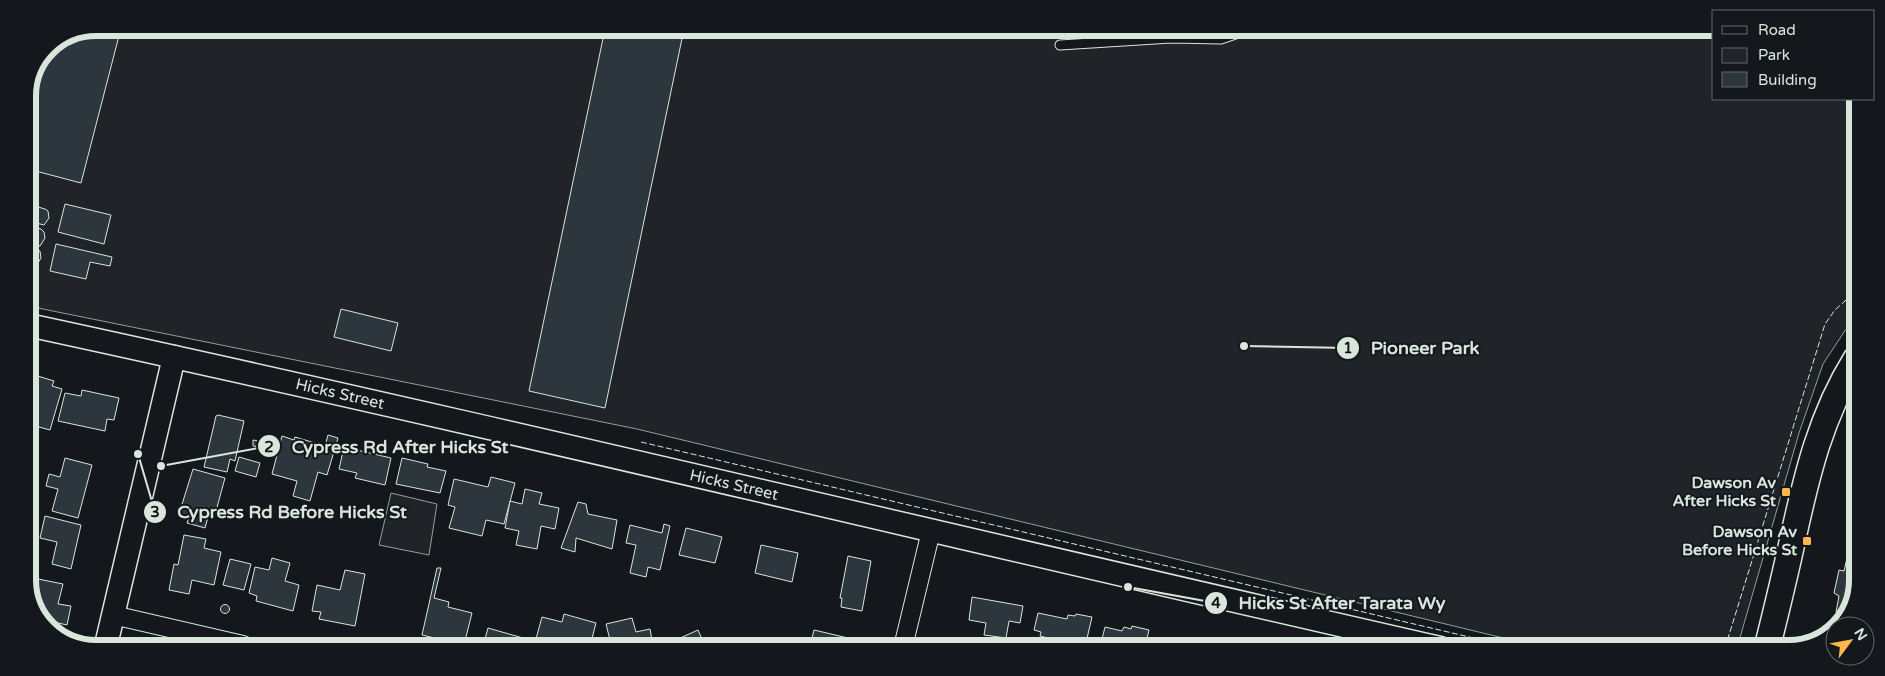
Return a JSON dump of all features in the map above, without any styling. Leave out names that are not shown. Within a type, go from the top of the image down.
[{"type":"main road","points":[[1769,640],[1807,475],[1820,432],[1849,372]]},
{"type":"street","name":"Hicks Street","points":[[36,327],[174,356],[1405,640]]},
{"type":"street","points":[[107,640],[174,356]]},
{"type":"street","points":[[905,640],[931,531]]},
{"type":"street","points":[[114,615],[222,640]]},
{"type":"lane","points":[[1060,45],[1171,38],[1221,39],[1230,36]]},
{"type":"green space","points":[[97,36],[1712,36],[1712,100],[1849,100],[1849,325],[1823,364],[1799,433],[1739,640],[1512,640],[637,429],[36,308],[36,97],[37,85],[46,63],[63,46],[85,37]]},
{"type":"green space","points":[[391,493],[437,504],[429,555],[379,545]]},
{"type":"building","points":[[119,36],[81,183],[36,171],[37,85],[46,63],[63,46],[85,37]]},
{"type":"building","points":[[604,36],[683,36],[605,408],[529,391]]},
{"type":"building","points":[[65,204],[111,215],[104,244],[58,232]]},
{"type":"building","points":[[36,206],[48,211],[49,218],[44,225],[36,223]]},
{"type":"building","points":[[36,228],[44,232],[45,238],[40,246],[36,245]]},
{"type":"building","points":[[56,244],[112,257],[110,266],[90,262],[86,279],[50,271]]},
{"type":"building","points":[[36,250],[40,251],[41,258],[36,266]]},
{"type":"building","points":[[341,309],[398,323],[391,351],[334,337]]},
{"type":"building","points":[[36,375],[54,381],[52,386],[62,389],[50,430],[36,426]]},
{"type":"building","points":[[82,390],[119,398],[114,420],[107,419],[105,431],[58,421],[65,393],[81,396]]},
{"type":"building","points":[[216,416],[244,421],[235,461],[230,459],[227,472],[204,467]]},
{"type":"building","points":[[328,435],[338,438],[327,475],[318,472],[310,501],[293,496],[297,481],[272,474],[282,436],[294,440],[295,437],[325,446]]},
{"type":"building","points":[[253,440],[259,441],[263,444],[263,447],[253,446]]},
{"type":"building","points":[[344,447],[391,458],[385,485],[355,478],[357,473],[339,469]]},
{"type":"building","points":[[239,457],[260,463],[256,477],[235,471]]},
{"type":"building","points":[[65,458],[92,465],[78,518],[52,511],[58,489],[46,486],[49,474],[60,477]]},
{"type":"building","points":[[402,458],[428,464],[427,467],[446,471],[440,493],[396,484]]},
{"type":"building","points":[[193,469],[225,478],[216,511],[210,510],[205,528],[187,523],[189,517],[179,514]]},
{"type":"building","points":[[491,477],[515,483],[504,524],[486,520],[482,536],[449,528],[455,507],[448,505],[454,479],[488,487]]},
{"type":"building","points":[[525,489],[542,493],[539,504],[559,508],[555,529],[541,526],[537,549],[516,545],[519,531],[505,528],[510,501],[522,504]]},
{"type":"building","points":[[578,502],[586,504],[588,514],[617,520],[612,549],[576,538],[575,552],[561,548]]},
{"type":"building","points":[[45,516],[81,525],[71,569],[52,564],[57,542],[40,538]]},
{"type":"building","points":[[664,524],[670,526],[660,570],[648,567],[646,577],[630,573],[636,545],[626,543],[630,525],[662,533]]},
{"type":"building","points":[[686,528],[722,537],[715,563],[679,555]]},
{"type":"building","points":[[184,535],[206,539],[204,548],[221,552],[214,585],[192,580],[189,594],[169,590],[174,564],[178,565]]},
{"type":"building","points":[[761,545],[798,553],[792,582],[755,573]]},
{"type":"building","points":[[848,556],[871,561],[862,611],[841,607],[842,598],[840,598]]},
{"type":"building","points":[[272,558],[290,563],[285,581],[299,585],[293,611],[256,601],[257,596],[249,593],[255,567],[269,570]]},
{"type":"building","points":[[1847,558],[1849,558],[1848,591],[1839,613],[1836,612],[1839,596],[1834,593],[1839,570],[1844,571]]},
{"type":"building","points":[[230,559],[251,564],[244,590],[223,585]]},
{"type":"building","points":[[437,568],[441,568],[434,598],[449,602],[448,607],[472,613],[465,640],[443,640],[422,635]]},
{"type":"building","points":[[345,570],[365,574],[355,626],[319,619],[321,612],[312,611],[317,585],[340,590]]},
{"type":"building","points":[[36,579],[63,584],[58,604],[71,606],[67,625],[54,622],[44,610],[37,591]]},
{"type":"building","points":[[972,597],[1023,606],[1020,623],[1009,621],[1006,638],[984,635],[986,623],[969,620]]},
{"type":"building","points":[[225,604],[230,609],[225,614],[220,609]]},
{"type":"building","points":[[1038,613],[1067,619],[1068,615],[1075,616],[1076,614],[1092,617],[1087,640],[1056,640],[1040,636],[1041,632],[1034,630]]},
{"type":"building","points":[[564,614],[596,623],[592,640],[536,640],[542,617],[562,622]]},
{"type":"building","points":[[632,618],[636,632],[650,629],[652,640],[610,640],[606,624]]},
{"type":"building","points":[[1132,626],[1149,630],[1147,640],[1102,640],[1105,627],[1122,631],[1124,627],[1131,629]]},
{"type":"building","points":[[488,628],[523,638],[522,640],[485,640]]},
{"type":"building","points":[[698,630],[702,640],[679,640]]},
{"type":"building","points":[[814,630],[848,638],[848,640],[812,640]]},
{"type":"fence","points":[[1727,640],[1825,324],[1835,310],[1849,297]]},
{"type":"fence","points":[[641,442],[1482,640]]},
{"type":"place","name":"Pioneer Park","points":[[1244,346]]},
{"type":"place","name":"Cypress Rd Before Hicks St","points":[[138,454]]},
{"type":"place","name":"Cypress Rd After Hicks St","points":[[161,466]]},
{"type":"place","name":"Dawson Av After Hicks St","points":[[1786,492]]},
{"type":"place","name":"Dawson Av Before Hicks St","points":[[1807,541]]},
{"type":"place","name":"Hicks St After Tarata Wy","points":[[1128,587]]}]
